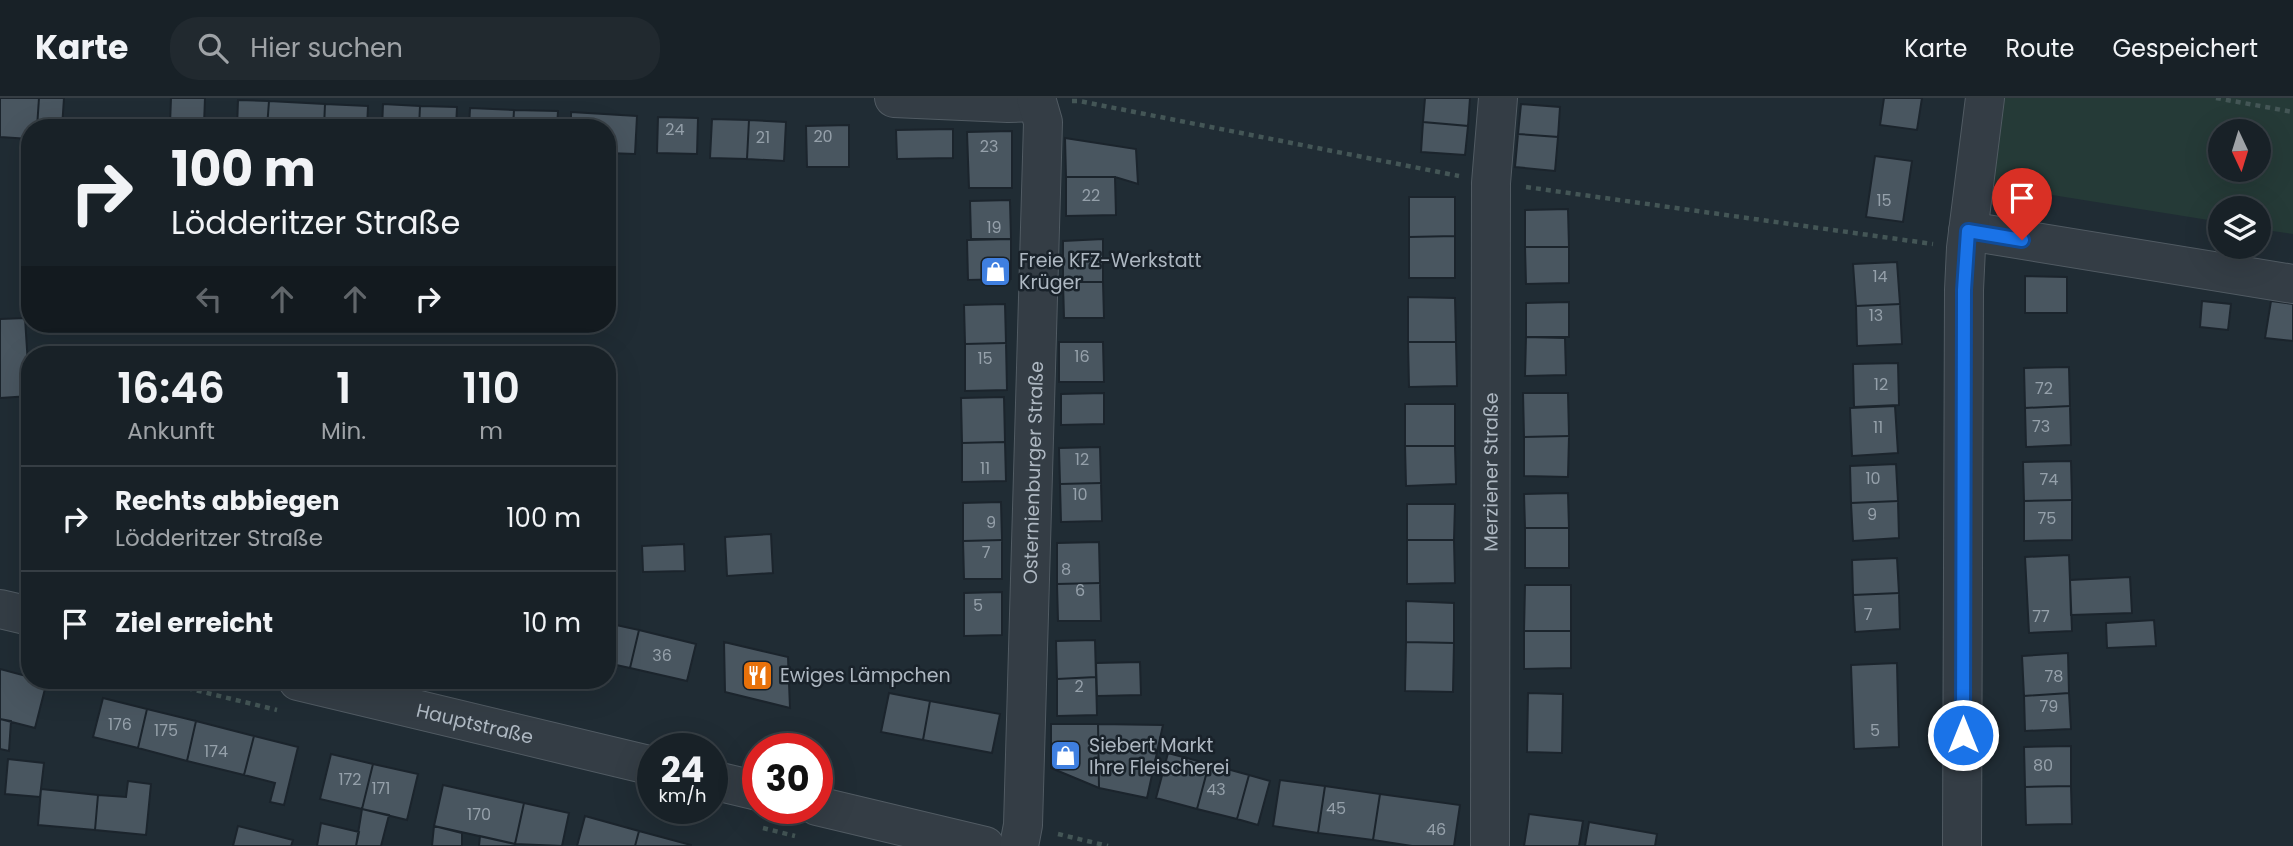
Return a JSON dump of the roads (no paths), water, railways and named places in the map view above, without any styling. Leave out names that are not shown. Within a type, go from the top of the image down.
[{"type":"street","points":[[894,98],[1008,103],[1036,100]]},
{"type":"street","name":"Merziener Straße","points":[[1490,846],[1491,183],[1498,98]]},
{"type":"street","points":[[1962,846],[1964,290],[1968,231],[1985,98]]},
{"type":"street","name":"Osternienburger Straße","points":[[1019,846],[1023,825],[1043,122],[1036,100]]},
{"type":"street","points":[[1968,231],[2293,284]]},
{"type":"street","points":[[0,609],[21,614]]},
{"type":"street","name":"Hauptstraße","points":[[331,689],[637,762]]},
{"type":"street","points":[[833,810],[985,846]]},
{"type":"place","name":"Freie KFZ-Werkstatt Krüger","points":[[996,271]]},
{"type":"place","name":"Ewiges Lämpchen","points":[[757,675]]},
{"type":"place","name":"Siebert Markt Ihre Fleischerei","points":[[1066,756]]}]
